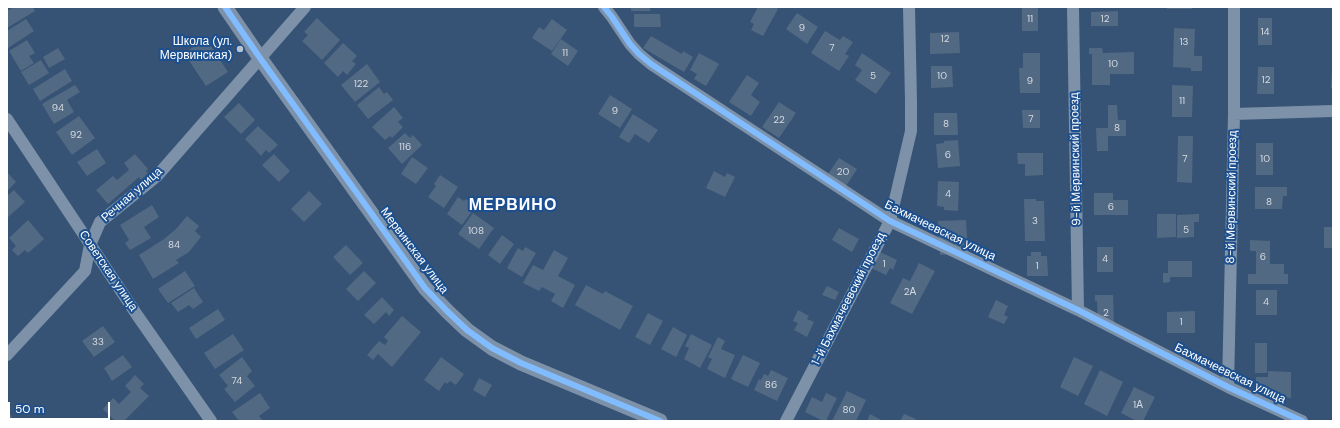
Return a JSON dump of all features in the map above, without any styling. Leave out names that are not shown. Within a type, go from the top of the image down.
[{"type":"street","name":"Мервинская улица","points":[[225,7],[425,288],[467,330],[492,348],[521,363],[660,421]]},
{"type":"street","name":"Речная улица","points":[[7,354],[85,271],[90,245],[100,222],[157,176],[305,7]]},
{"type":"street","name":"Бахмачеевская улица","points":[[604,7],[638,54],[651,64],[890,220],[1078,310],[1228,387],[1302,421]]},
{"type":"street","name":"1-й Бахмачеевский проезд","points":[[786,421],[890,220],[910,131],[911,101],[909,7]]},
{"type":"street","name":"9-й Мервинский проезд","points":[[1073,7],[1078,310]]},
{"type":"street","name":"8-й Мервинский проезд","points":[[1228,387],[1234,114],[1234,7]]},
{"type":"street","points":[[1234,114],[1333,110]]},
{"type":"street","name":"Советская улица","points":[[7,119],[141,321],[211,421]]},
{"type":"building","points":[[14,7],[33,7],[35,11],[7,28],[7,11]]},
{"type":"building","points":[[631,7],[650,7],[650,11],[631,11]]},
{"type":"building","points":[[758,7],[775,7],[778,9],[763,36],[751,30],[754,24],[750,22]]},
{"type":"building","points":[[1022,7],[1038,7],[1038,31],[1022,31]]},
{"type":"building","points":[[1167,7],[1192,7],[1192,9],[1167,9]]},
{"type":"building","points":[[1118,11],[1118,26],[1091,26],[1091,12]]},
{"type":"building","points":[[797,13],[818,27],[807,44],[786,29]]},
{"type":"building","points":[[634,14],[660,14],[661,27],[634,27]]},
{"type":"building","points":[[317,18],[340,40],[322,60],[302,41],[308,35],[304,32]]},
{"type":"building","points":[[1258,18],[1272,18],[1272,45],[1258,45]]},
{"type":"building","points":[[26,19],[34,31],[8,48],[7,31]]},
{"type":"building","points":[[552,19],[567,30],[552,51],[532,38],[539,27],[544,30]]},
{"type":"building","points":[[1174,28],[1195,29],[1194,56],[1202,56],[1202,71],[1191,71],[1191,68],[1173,67]]},
{"type":"building","points":[[825,31],[840,40],[843,36],[853,42],[845,54],[849,56],[839,71],[811,53]]},
{"type":"building","points":[[959,32],[960,53],[930,54],[930,33]]},
{"type":"building","points":[[651,36],[682,54],[683,51],[693,57],[684,72],[643,48]]},
{"type":"building","points":[[206,39],[228,72],[206,86],[184,53]]},
{"type":"building","points":[[561,39],[578,51],[568,66],[551,54]]},
{"type":"building","points":[[27,40],[35,53],[29,56],[34,63],[21,71],[9,51]]},
{"type":"building","points":[[343,43],[357,56],[352,61],[356,64],[347,75],[343,71],[338,77],[324,63]]},
{"type":"building","points":[[58,48],[65,59],[49,68],[43,57]]},
{"type":"building","points":[[1089,48],[1102,48],[1103,53],[1134,52],[1134,74],[1110,74],[1110,85],[1092,85],[1092,54],[1089,54]]},
{"type":"building","points":[[699,53],[719,64],[706,86],[694,79],[697,74],[690,70]]},
{"type":"building","points":[[862,53],[891,73],[876,94],[855,80],[862,70],[855,65]]},
{"type":"building","points":[[1023,53],[1040,53],[1040,93],[1020,93],[1019,68],[1023,68]]},
{"type":"building","points":[[41,60],[49,73],[29,85],[21,72]]},
{"type":"building","points":[[367,64],[380,82],[355,102],[341,85]]},
{"type":"building","points":[[931,66],[952,66],[953,87],[931,88]]},
{"type":"building","points":[[1258,67],[1274,67],[1274,94],[1257,94]]},
{"type":"building","points":[[65,69],[72,81],[40,101],[33,89]]},
{"type":"building","points":[[1332,69],[1333,88],[1331,88]]},
{"type":"building","points":[[747,75],[759,83],[751,95],[760,102],[751,116],[729,102]]},
{"type":"building","points":[[75,85],[80,92],[67,100],[74,112],[54,124],[42,104]]},
{"type":"building","points":[[1172,85],[1193,86],[1192,117],[1172,117]]},
{"type":"building","points":[[379,87],[384,94],[387,92],[393,100],[368,119],[357,105]]},
{"type":"building","points":[[610,95],[632,109],[620,128],[598,114]]},
{"type":"building","points":[[779,102],[796,113],[779,138],[762,127]]},
{"type":"building","points":[[239,103],[255,120],[241,134],[224,117]]},
{"type":"building","points":[[1108,105],[1117,105],[1118,120],[1126,120],[1126,136],[1108,136],[1108,151],[1097,151],[1096,128],[1108,128]]},
{"type":"building","points":[[394,107],[403,118],[398,122],[403,127],[392,138],[390,136],[385,140],[372,127]]},
{"type":"building","points":[[1022,110],[1040,110],[1040,128],[1023,128]]},
{"type":"building","points":[[934,113],[957,113],[958,135],[934,135]]},
{"type":"building","points":[[633,114],[658,130],[649,143],[635,134],[629,143],[619,137]]},
{"type":"building","points":[[79,116],[95,138],[72,155],[56,132]]},
{"type":"building","points":[[258,126],[278,145],[269,153],[266,150],[261,156],[245,139]]},
{"type":"building","points":[[405,133],[410,138],[413,135],[422,145],[402,164],[388,148]]},
{"type":"building","points":[[1178,136],[1193,136],[1192,183],[1177,182]]},
{"type":"building","points":[[958,140],[960,166],[938,168],[936,144],[944,143],[944,141]]},
{"type":"building","points":[[1256,143],[1273,143],[1273,175],[1256,175]]},
{"type":"building","points":[[97,149],[106,163],[87,176],[77,162]]},
{"type":"building","points":[[1017,153],[1043,153],[1043,175],[1025,176],[1025,164],[1018,164]]},
{"type":"building","points":[[135,154],[148,169],[146,171],[148,173],[141,180],[139,177],[108,204],[96,190],[113,176],[117,180],[129,170],[124,163]]},
{"type":"building","points":[[274,154],[290,171],[279,182],[262,165]]},
{"type":"building","points":[[412,157],[428,168],[416,184],[401,174]]},
{"type":"building","points":[[839,158],[857,169],[846,186],[828,174]]},
{"type":"building","points":[[714,171],[725,177],[727,173],[735,177],[725,197],[706,188]]},
{"type":"building","points":[[7,172],[16,182],[7,191]]},
{"type":"building","points":[[440,175],[458,187],[444,208],[428,197],[436,186],[434,184]]},
{"type":"building","points":[[938,181],[959,182],[958,211],[944,210],[944,207],[937,206]]},
{"type":"building","points":[[1255,187],[1287,187],[1287,196],[1283,196],[1282,209],[1255,209]]},
{"type":"building","points":[[14,190],[25,202],[7,218],[7,196]]},
{"type":"building","points":[[309,191],[322,204],[304,222],[291,209]]},
{"type":"building","points":[[1094,193],[1113,193],[1113,200],[1128,200],[1128,215],[1094,215]]},
{"type":"building","points":[[458,197],[464,201],[466,199],[476,206],[462,225],[447,214]]},
{"type":"building","points":[[1024,199],[1044,201],[1045,241],[1025,241]]},
{"type":"building","points":[[152,205],[159,217],[144,227],[151,238],[130,250],[125,243],[129,240],[120,225]]},
{"type":"building","points":[[473,213],[494,228],[479,249],[458,234]]},
{"type":"building","points":[[1157,214],[1176,214],[1176,237],[1157,238]]},
{"type":"building","points":[[1199,214],[1199,222],[1194,222],[1194,237],[1177,238],[1177,215]]},
{"type":"building","points":[[187,216],[199,226],[195,231],[201,237],[189,252],[176,260],[179,263],[153,279],[139,255],[164,239],[176,229]]},
{"type":"building","points":[[28,220],[44,239],[28,253],[25,250],[18,256],[12,250],[16,246],[9,238]]},
{"type":"building","points":[[966,220],[968,253],[940,255],[938,221]]},
{"type":"building","points":[[1324,227],[1333,227],[1333,248],[1324,248]]},
{"type":"building","points":[[839,228],[859,239],[852,252],[832,240]]},
{"type":"building","points":[[502,235],[514,244],[500,264],[488,255]]},
{"type":"building","points":[[1250,240],[1270,241],[1270,264],[1284,264],[1284,274],[1288,274],[1288,284],[1248,284],[1248,274],[1256,274],[1256,251],[1250,251]]},
{"type":"building","points":[[346,245],[363,263],[350,275],[333,257]]},
{"type":"building","points":[[525,247],[536,253],[522,277],[507,268],[518,248],[523,251]]},
{"type":"building","points":[[1097,247],[1113,247],[1113,272],[1097,272]]},
{"type":"building","points":[[554,250],[568,258],[558,276],[575,285],[563,308],[551,301],[555,294],[542,287],[539,291],[523,283],[533,265],[543,270]]},
{"type":"building","points":[[878,251],[897,260],[893,270],[890,268],[886,275],[871,268]]},
{"type":"building","points":[[1031,252],[1041,252],[1041,256],[1047,256],[1048,276],[1027,276],[1027,256],[1031,256]]},
{"type":"building","points":[[1168,261],[1192,261],[1192,277],[1170,277],[1170,282],[1163,283],[1163,273],[1168,273]]},
{"type":"building","points":[[919,263],[935,271],[912,314],[890,303],[903,278],[910,281]]},
{"type":"building","points":[[185,271],[195,286],[168,303],[158,289]]},
{"type":"building","points":[[364,271],[376,283],[358,301],[346,289]]},
{"type":"building","points":[[586,285],[603,294],[605,291],[633,306],[620,330],[575,305]]},
{"type":"building","points":[[827,286],[839,292],[835,300],[822,295]]},
{"type":"building","points":[[194,288],[203,302],[193,309],[189,305],[178,312],[171,303]]},
{"type":"building","points":[[1256,290],[1277,290],[1277,315],[1256,315]]},
{"type":"building","points":[[1095,295],[1113,295],[1114,326],[1098,326],[1097,301],[1095,301]]},
{"type":"building","points":[[382,297],[394,310],[389,316],[386,312],[374,324],[364,315]]},
{"type":"building","points":[[996,300],[1008,306],[1004,315],[1008,317],[1004,324],[988,317]]},
{"type":"building","points":[[218,309],[225,320],[196,339],[189,328]]},
{"type":"building","points":[[798,310],[809,316],[807,319],[814,322],[807,337],[794,330],[798,323],[793,321]]},
{"type":"building","points":[[1195,311],[1195,333],[1167,333],[1167,312]]},
{"type":"building","points":[[648,313],[663,321],[650,345],[635,337]]},
{"type":"building","points":[[402,316],[421,332],[392,367],[378,354],[373,360],[367,355],[379,341],[385,345],[388,341],[384,337]]},
{"type":"building","points":[[103,326],[115,342],[94,357],[82,341]]},
{"type":"building","points":[[673,327],[687,335],[676,357],[661,349]]},
{"type":"building","points":[[233,334],[244,350],[215,369],[204,353]]},
{"type":"building","points":[[691,334],[712,345],[700,368],[684,359],[689,348],[685,346]]},
{"type":"building","points":[[718,337],[725,341],[721,349],[735,355],[725,378],[707,369],[712,359],[708,357]]},
{"type":"building","points":[[1255,343],[1267,343],[1267,373],[1255,373]]},
{"type":"building","points":[[123,355],[132,367],[112,381],[104,368]]},
{"type":"building","points":[[743,355],[760,363],[748,387],[731,379]]},
{"type":"building","points":[[242,357],[252,371],[247,376],[255,386],[235,402],[224,389],[228,386],[219,375]]},
{"type":"building","points":[[441,357],[464,374],[456,385],[450,381],[447,384],[445,382],[439,391],[424,380]]},
{"type":"building","points":[[1074,357],[1093,366],[1078,396],[1060,387]]},
{"type":"building","points":[[771,370],[788,378],[777,401],[754,390],[759,379],[761,380],[764,374],[768,376]]},
{"type":"building","points":[[1100,370],[1123,382],[1107,416],[1084,404]]},
{"type":"building","points":[[1268,371],[1291,372],[1291,398],[1274,397],[1274,390],[1256,390],[1256,377],[1268,377]]},
{"type":"building","points":[[135,375],[144,384],[140,388],[149,396],[124,421],[115,421],[103,409],[113,398],[119,404],[131,392],[125,386]]},
{"type":"building","points":[[479,378],[492,385],[485,397],[473,390]]},
{"type":"building","points":[[1134,387],[1155,397],[1143,421],[1137,421],[1121,413]]},
{"type":"building","points":[[847,391],[866,400],[856,421],[832,421]]},
{"type":"building","points":[[260,393],[270,408],[259,416],[263,421],[239,421],[232,412]]},
{"type":"building","points":[[826,393],[837,398],[826,421],[805,412],[812,397],[822,402]]},
{"type":"building","points":[[7,410],[12,417],[7,420]]},
{"type":"building","points":[[870,414],[883,421],[867,421]]},
{"type":"building","points":[[904,414],[916,419],[915,421],[900,421]]},
{"type":"cycle path","points":[[225,7],[425,288],[447,311],[467,330],[492,348],[521,363],[660,421]]},
{"type":"cycle path","points":[[604,7],[630,44],[651,64],[890,221],[1078,310],[1228,387],[1302,421]]},
{"type":"place","name":"Школа (ул. Мервинская)","points":[[240,49]]},
{"type":"district","name":"МЕРВИНО","points":[[513,206]]}]
